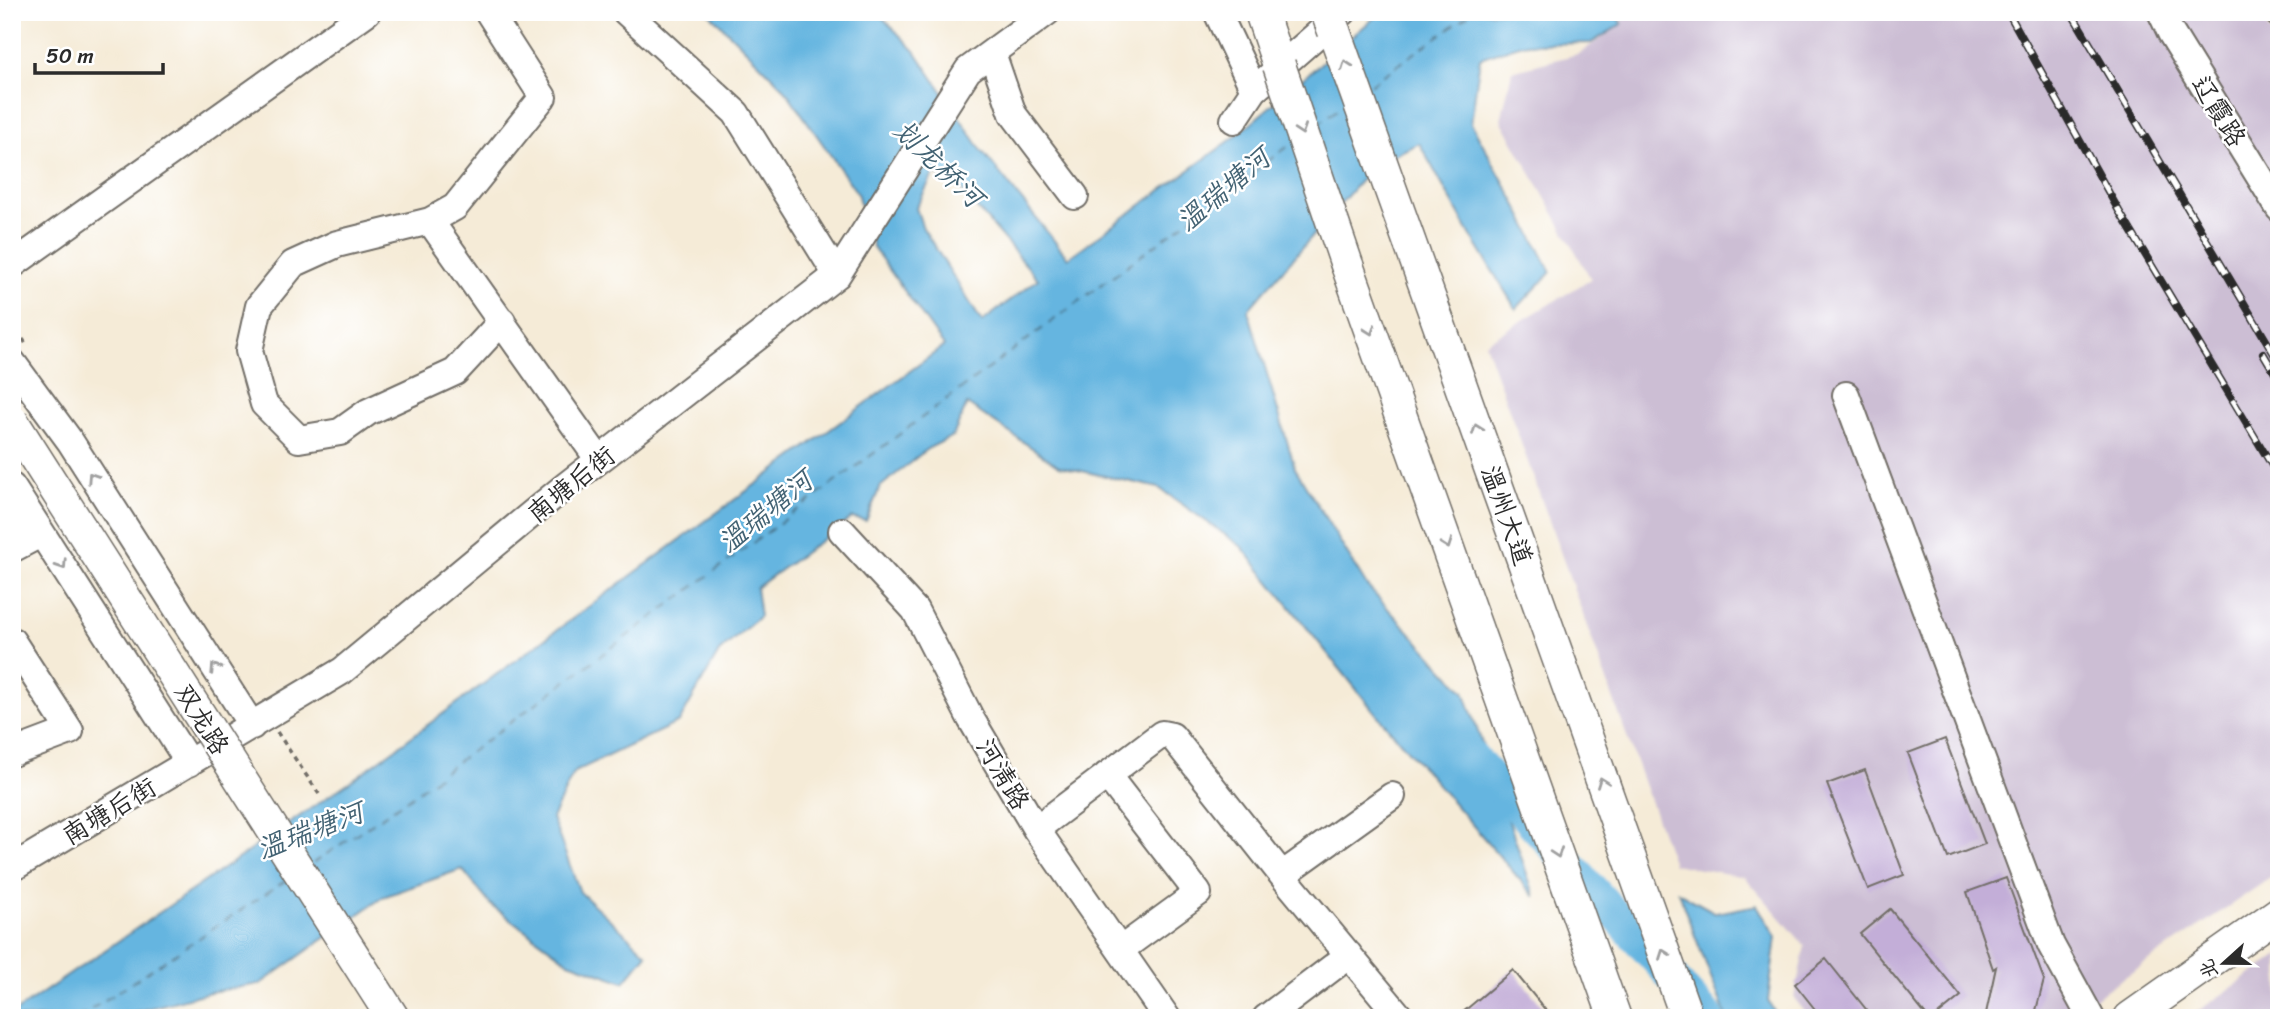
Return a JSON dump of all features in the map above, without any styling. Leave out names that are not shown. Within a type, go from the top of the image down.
[{"type":"main road","points":[[1261,12],[1347,265],[1612,1009]]},
{"type":"main road","name":"温州大道","points":[[1327,12],[1687,1018]]},
{"type":"main road","name":"双龙路","points":[[12,421],[393,1018]]},
{"type":"main road","points":[[2130,1018],[2279,914]]},
{"type":"street","points":[[12,265],[367,12]]},
{"type":"street","points":[[626,12],[736,113],[837,275]]},
{"type":"street","name":"南塘后街","points":[[12,868],[342,671],[599,460],[837,275],[968,70],[1047,12]]},
{"type":"street","points":[[1217,12],[1254,90]]},
{"type":"street","points":[[1234,120],[1254,90],[1343,12]]},
{"type":"street","name":"辽霞路","points":[[2161,12],[2171,33],[2279,208]]},
{"type":"street","points":[[489,13],[543,97],[455,207],[430,221],[337,244],[293,264],[259,306],[249,351],[264,404],[299,439],[340,432],[368,412],[454,372],[502,321]]},
{"type":"street","points":[[992,53],[1013,114],[1075,196]]},
{"type":"street","points":[[430,221],[599,460]]},
{"type":"street","points":[[12,362],[69,441],[252,726]]},
{"type":"street","points":[[1846,396],[2051,945],[2091,1018]]},
{"type":"street","points":[[12,487],[189,764]]},
{"type":"street","points":[[12,509],[31,539],[12,549]]},
{"type":"street","name":"河清路","points":[[842,531],[915,610],[971,719],[1036,829],[1167,1018]]},
{"type":"street","points":[[12,641],[70,731],[12,753]]},
{"type":"street","points":[[1036,829],[1162,734],[1172,736],[1401,1018]]},
{"type":"street","points":[[1107,775],[1198,893],[1120,950]]},
{"type":"street","points":[[1282,874],[1392,796]]},
{"type":"street","points":[[1266,1018],[1349,955]]},
{"type":"shaded area","points":[[1621,12],[2257,12],[2279,45],[2279,872],[2097,996],[2075,1018],[1810,1018],[1794,998],[1805,946],[1745,877],[1673,864],[1485,343],[1591,279],[1501,120],[1512,71],[1578,54],[1622,24]]},
{"type":"shaded area","points":[[2279,955],[2279,1018],[2188,1018]]},
{"type":"water","points":[[708,12],[877,12],[915,51],[982,151],[1068,258],[1232,139],[1381,12],[1613,12],[1622,24],[1591,43],[1522,44],[1480,58],[1471,123],[1551,272],[1516,309],[1419,143],[1375,164],[1248,310],[1295,468],[1367,586],[1464,691],[1535,897],[1378,716],[1241,546],[1159,488],[1059,466],[967,404],[953,436],[927,449],[880,487],[866,521],[852,518],[756,588],[760,616],[719,652],[679,722],[574,772],[552,818],[580,892],[647,954],[624,982],[569,962],[491,905],[462,869],[383,897],[260,984],[210,992],[124,1015],[123,1018],[12,1018],[12,1014],[358,776],[944,346],[873,247],[857,193],[783,87]],"holes":[[[934,173],[959,187],[1038,279],[982,322],[923,228],[916,208]]]},
{"type":"water","points":[[1678,892],[1716,913],[1757,905],[1776,937],[1768,1001],[1778,1018],[1727,1018]]},
{"type":"building","points":[[1945,739],[1985,844],[1948,858],[1908,753]]},
{"type":"building","points":[[1865,770],[1904,875],[1868,889],[1827,784]]},
{"type":"building","points":[[2006,878],[2044,980],[2034,1018],[1985,1018],[1996,967],[1993,969],[1967,892]]},
{"type":"building","points":[[1890,909],[1961,996],[1934,1018],[1928,1018],[1860,934]]},
{"type":"building","points":[[1826,959],[1873,1018],[1822,1018],[1795,984]]},
{"type":"building","points":[[1513,970],[1552,1018],[1456,1018]]},
{"type":"waterway","points":[[1467,751],[1709,1018]]},
{"type":"ferry route","points":[[1370,85],[1472,12]]},
{"type":"ferry route","points":[[1317,125],[1343,105]]},
{"type":"ferry route","points":[[313,863],[395,808],[1290,145]]},
{"type":"ferry route","points":[[78,1018],[288,879]]},
{"type":"railway","points":[[2008,12],[2119,211],[2279,477]]},
{"type":"railway","points":[[2071,12],[2279,362]]},
{"type":"railway","points":[[2263,353],[2279,380]]},
{"type":"water label","name":"划龙桥河","points":[[939,163]]},
{"type":"water label","name":"温瑞塘河","points":[[1223,189]]},
{"type":"water label","name":"温瑞塘河","points":[[765,511]]},
{"type":"water label","name":"温瑞塘河","points":[[310,830]]}]
